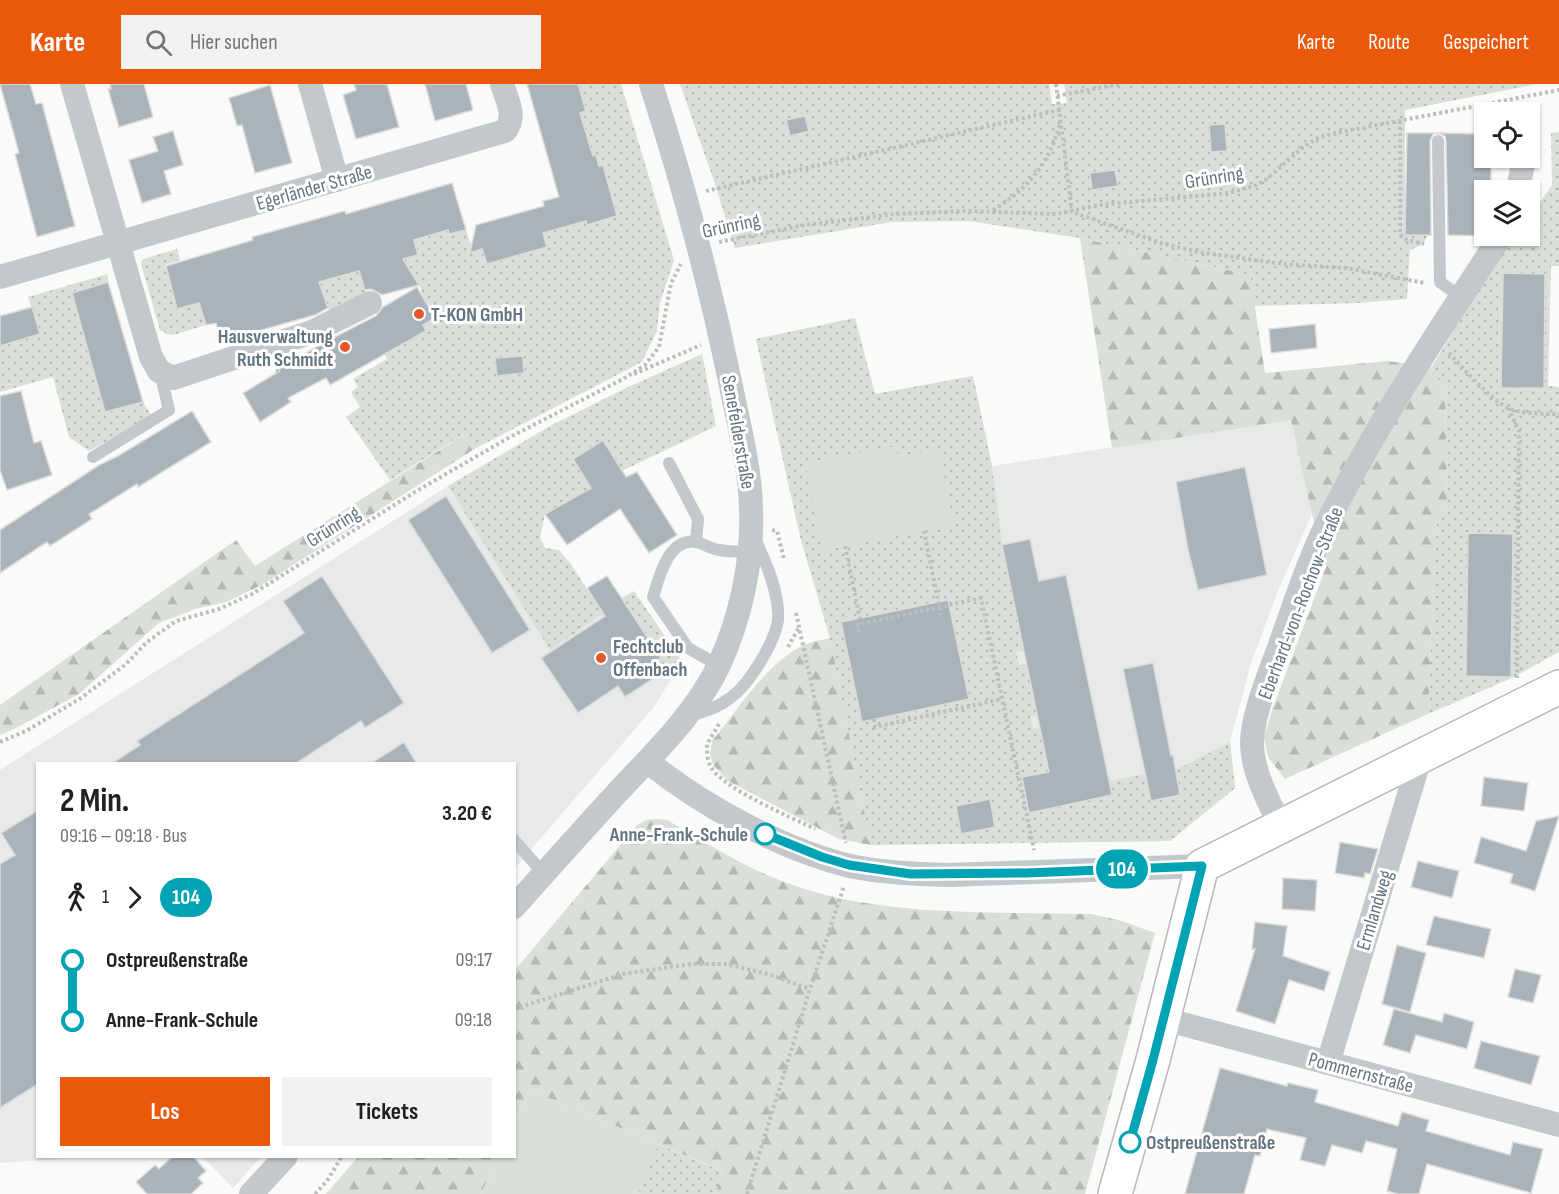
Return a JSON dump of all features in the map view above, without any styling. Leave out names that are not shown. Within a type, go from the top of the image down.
[{"type":"main road","points":[[1115,1194],[1164,1019],[1202,866],[1559,687]]},
{"type":"street","points":[[72,84],[151,357],[159,372],[173,378],[228,361],[312,332],[370,303]]},
{"type":"street","points":[[310,84],[337,180]]},
{"type":"street","name":"Egerländer Straße","points":[[0,277],[505,131],[512,121],[512,116],[502,84]]},
{"type":"street","name":"Senefelderstraße","points":[[516,905],[648,762],[685,718],[718,665],[743,595],[749,540],[748,472],[721,336],[699,245],[651,84]]},
{"type":"street","name":"Eberhard-von-Rochow-Straße","points":[[1281,828],[1258,776],[1252,752],[1253,728],[1277,652],[1322,535],[1370,443],[1494,246]]},
{"type":"street","name":"Ermlandweg","points":[[1328,1063],[1420,758]]},
{"type":"street","points":[[648,762],[687,791],[787,844],[846,850],[911,874],[1202,866]]},
{"type":"street","name":"Pommernstraße","points":[[1164,1019],[1559,1125]]},
{"type":"street","points":[[250,1194],[284,1158]]},
{"type":"lane","points":[[1438,141],[1440,282],[1461,297]]},
{"type":"lane","points":[[93,457],[169,410],[159,372]]},
{"type":"lane","points":[[669,463],[698,519],[696,542]]},
{"type":"lane","points":[[685,718],[716,707],[732,698],[744,686],[766,652],[778,622],[770,571],[749,540],[719,550],[696,542],[684,543],[674,550],[662,570],[652,597],[688,648],[718,665]]},
{"type":"lane","points":[[516,842],[544,874]]},
{"type":"path","points":[[1056,84],[1072,212],[1161,243],[1198,252],[1270,262],[1346,268],[1402,277],[1430,284],[1461,297]]},
{"type":"path","points":[[1057,96],[1119,84]]},
{"type":"path","name":"Grünring","points":[[0,742],[26,731],[81,698],[125,665],[147,642],[176,621],[219,609],[254,593],[415,492],[510,437],[623,379],[645,365],[656,353],[671,283],[676,270],[685,257],[699,245],[805,225],[896,214],[1072,212],[1099,205],[1229,193],[1244,190],[1267,179],[1302,148],[1316,139],[1331,134],[1559,90]]},
{"type":"path","points":[[685,196],[1059,110]]},
{"type":"path","points":[[991,212],[1004,204],[1032,179],[1051,149],[1057,135],[1060,117]]},
{"type":"path","points":[[1400,121],[1400,235],[1407,240],[1440,248]]},
{"type":"path","points":[[623,379],[721,336]]},
{"type":"path","points":[[1435,338],[1475,382],[1508,408],[1519,431],[1516,709]]},
{"type":"path","points":[[1508,408],[1539,414],[1559,414]]},
{"type":"path","points":[[924,531],[941,615]]},
{"type":"path","points":[[845,546],[861,624]]},
{"type":"path","points":[[859,633],[857,625],[981,598],[1038,872]]},
{"type":"path","points":[[747,1194],[810,989],[846,850],[799,627],[790,645],[783,652]]},
{"type":"path","points":[[874,719],[875,727],[1002,699]]},
{"type":"path","points":[[963,700],[964,707]]},
{"type":"path","points":[[724,717],[707,744],[711,768],[722,780],[740,791],[820,831]]},
{"type":"path","points":[[516,1008],[623,974],[691,964],[725,964],[768,974],[810,989]]},
{"type":"path","points":[[315,1194],[327,1181],[341,1158]]},
{"type":"shaded area","points":[[855,318],[875,394],[973,376],[992,466],[1291,419],[1312,514],[1278,591],[1251,663],[1230,742],[1235,788],[1170,841],[871,845],[830,638],[801,540],[756,339]]},
{"type":"shaded area","points":[[448,486],[550,649],[630,597],[678,668],[654,707],[516,867],[516,762],[36,762],[36,1158],[72,1158],[0,1163],[0,770]]},
{"type":"shaded area","points":[[204,1158],[260,1158],[233,1188]]},
{"type":"green space","points":[[578,84],[621,84],[674,260],[660,303],[657,331],[642,362],[476,448],[464,434],[390,480],[346,417],[360,407],[351,392],[358,387],[353,379],[387,359],[385,354],[426,331],[423,325],[421,288],[417,283],[377,295],[370,275],[361,277],[367,298],[329,310],[325,299],[314,303],[318,314],[309,316],[299,289],[319,283],[313,260],[414,240],[446,224],[449,234],[466,230],[473,252],[482,249],[487,263],[547,247],[536,208],[544,205],[551,231],[571,225],[565,205],[580,201],[587,225],[617,216],[603,166],[599,166],[596,155],[582,159],[576,138],[586,134],[578,113],[586,111]]},
{"type":"green space","points":[[680,84],[1049,84],[1052,104],[1067,103],[1064,84],[1538,84],[1405,110],[1405,235],[1427,235],[1423,243],[1410,250],[1407,299],[1254,306],[1250,275],[1080,238],[968,221],[892,222],[735,248]]},
{"type":"green space","points":[[1559,132],[1559,266],[1551,266],[1548,386],[1559,387],[1559,652],[1512,678],[1428,714],[1437,514],[1447,515],[1445,386],[1432,367],[1495,260],[1507,246],[1540,246],[1540,202],[1552,185],[1551,133]],"holes":[[[1503,273],[1545,274],[1544,388],[1501,388]]]},
{"type":"green space","points":[[1080,238],[1250,275],[1265,373],[1387,361],[1432,367],[1445,386],[1447,515],[1437,515],[1428,714],[1285,779],[1268,757],[1264,737],[1272,710],[1326,567],[1291,420],[1112,448]]},
{"type":"green space","points":[[177,249],[180,260],[165,265],[177,308],[199,303],[206,325],[173,335],[160,330],[141,264],[143,259]]},
{"type":"green space","points":[[108,274],[108,282],[72,293],[105,412],[143,402],[152,416],[89,451],[69,437],[53,377],[0,392],[0,346],[40,334],[28,297]]},
{"type":"green space","points":[[855,318],[875,394],[973,376],[992,466],[1002,545],[1025,650],[1016,652],[1019,665],[1028,663],[1039,715],[1030,717],[1033,729],[1041,728],[1061,769],[1022,777],[1029,813],[1112,795],[1109,781],[1146,774],[1151,801],[1180,795],[1174,769],[1230,742],[1235,788],[1170,841],[871,845],[830,638],[801,540],[756,339]]},
{"type":"green space","points":[[702,354],[716,426],[622,471],[603,440],[599,483],[545,514],[540,538],[545,548],[559,550],[571,564],[603,614],[550,650],[448,486],[550,426],[626,388]]},
{"type":"green space","points":[[465,434],[476,448],[262,585],[226,602],[195,609],[159,623],[79,694],[0,735],[0,705],[236,540],[255,566]]},
{"type":"green space","points":[[896,446],[898,457],[939,449],[954,525],[822,551],[805,463]]},
{"type":"green space","points":[[634,591],[680,658],[667,680],[657,673],[651,664],[661,658],[622,598]]},
{"type":"green space","points":[[830,638],[871,845],[839,839],[728,781],[713,765],[710,755],[712,741],[749,694],[779,661],[799,647]]},
{"type":"green space","points":[[646,820],[667,820],[767,875],[805,889],[845,899],[927,910],[1092,914],[1122,921],[1155,933],[1085,1194],[715,1194],[723,1171],[529,1090],[516,1119],[516,969],[637,825]]},
{"type":"green space","points":[[529,1090],[659,1144],[638,1194],[481,1194],[498,1158],[516,1158],[516,1119]]},
{"type":"green space","points":[[611,1124],[724,1172],[715,1194],[638,1194],[658,1144]]},
{"type":"green space","points":[[357,1158],[498,1158],[481,1194],[326,1194]]},
{"type":"building","points":[[0,84],[30,84],[36,104],[42,103],[75,226],[37,237],[15,154],[19,153]]},
{"type":"building","points":[[110,84],[144,84],[153,117],[119,127],[108,89],[111,89]]},
{"type":"building","points":[[354,84],[387,84],[399,127],[356,139],[343,95],[356,90]]},
{"type":"building","points":[[425,84],[466,84],[473,110],[435,121]]},
{"type":"building","points":[[527,84],[578,84],[586,111],[580,113],[593,156],[596,155],[599,166],[603,165],[617,216],[587,225],[586,221],[543,233],[547,247],[487,264],[482,249],[470,253],[476,225],[544,206],[543,201],[559,197]]},
{"type":"building","points":[[270,85],[292,163],[255,173],[242,125],[237,126],[229,98]]},
{"type":"building","points":[[805,116],[809,131],[790,136],[786,120]]},
{"type":"building","points":[[1225,124],[1227,151],[1211,152],[1209,125]]},
{"type":"building","points":[[173,131],[183,165],[164,171],[171,194],[142,203],[129,160],[158,151],[153,137]]},
{"type":"building","points":[[1407,133],[1438,133],[1433,134],[1430,141],[1431,235],[1405,235]]},
{"type":"building","points":[[1438,133],[1474,134],[1474,168],[1491,168],[1491,180],[1474,180],[1474,236],[1448,235],[1445,136]]},
{"type":"building","points":[[1115,170],[1118,186],[1092,190],[1090,173]]},
{"type":"building","points":[[452,183],[466,230],[449,234],[448,230],[414,240],[418,255],[403,259],[419,285],[382,295],[371,289],[365,290],[359,271],[319,282],[328,308],[315,315],[222,341],[216,323],[206,325],[199,303],[177,309],[166,266],[253,240],[252,237],[345,211],[346,214]]},
{"type":"building","points":[[1503,273],[1545,274],[1544,388],[1501,388]]},
{"type":"building","points":[[108,282],[143,402],[105,412],[72,293]]},
{"type":"building","points":[[417,287],[435,318],[423,325],[426,331],[330,385],[326,378],[288,398],[291,402],[260,422],[243,393],[280,371],[276,364],[293,354],[296,359],[376,316],[383,307]]},
{"type":"building","points":[[32,307],[40,334],[0,346],[0,316]]},
{"type":"building","points":[[1315,324],[1317,348],[1271,353],[1269,329]]},
{"type":"building","points":[[523,356],[524,373],[497,376],[495,358]]},
{"type":"building","points":[[21,391],[34,443],[41,441],[52,475],[7,490],[0,470],[0,396]]},
{"type":"building","points":[[192,411],[211,442],[89,514],[92,519],[50,546],[47,542],[0,573],[0,530],[99,465]]},
{"type":"building","points":[[603,440],[626,477],[637,472],[677,535],[649,553],[620,509],[567,545],[545,514],[591,488],[573,459]]},
{"type":"building","points":[[1245,467],[1267,575],[1198,590],[1188,550],[1176,482]]},
{"type":"building","points":[[446,496],[530,630],[492,653],[408,520]]},
{"type":"building","points":[[1468,533],[1513,534],[1511,677],[1466,676]]},
{"type":"building","points":[[1030,539],[1039,581],[1066,575],[1112,795],[1029,813],[1022,777],[1049,772],[1002,545]]},
{"type":"building","points":[[322,576],[404,703],[365,728],[361,721],[298,762],[114,762],[140,745],[137,741],[304,633],[283,601]]},
{"type":"building","name":"Fechtclub Offenbach","points":[[607,576],[661,658],[646,668],[653,679],[625,697],[618,686],[578,713],[541,658],[605,616],[587,588]]},
{"type":"building","points":[[948,600],[969,699],[862,722],[841,622]]},
{"type":"building","points":[[1153,663],[1180,795],[1151,801],[1123,669]]},
{"type":"building","points":[[404,742],[416,762],[373,762]]},
{"type":"building","points":[[1484,777],[1528,783],[1524,811],[1481,806]]},
{"type":"building","points":[[990,799],[995,827],[961,834],[956,806]]},
{"type":"building","points":[[36,811],[36,1085],[0,1108],[0,864],[15,855],[1,833]]},
{"type":"building","points":[[1559,816],[1535,891],[1510,883],[1513,874],[1474,863],[1481,837],[1526,851],[1536,821]]},
{"type":"building","points":[[1340,842],[1378,849],[1370,874],[1365,873],[1364,878],[1335,873]]},
{"type":"building","points":[[1418,861],[1459,871],[1452,898],[1411,887]]},
{"type":"building","points":[[1283,878],[1317,880],[1315,911],[1282,909]]},
{"type":"building","points":[[1434,916],[1491,929],[1484,958],[1426,945]]},
{"type":"building","points":[[1255,922],[1287,926],[1283,956],[1330,972],[1324,991],[1289,980],[1275,1024],[1236,1011],[1255,949],[1252,949]]},
{"type":"building","points":[[1397,945],[1426,953],[1410,1012],[1382,1004]]},
{"type":"building","points":[[1515,969],[1541,975],[1533,1003],[1508,997]]},
{"type":"building","points":[[1394,1009],[1442,1022],[1444,1013],[1474,1022],[1467,1049],[1416,1035],[1410,1053],[1383,1045]]},
{"type":"building","points":[[1481,1041],[1540,1056],[1531,1085],[1474,1068]]},
{"type":"building","points":[[1220,1068],[1287,1086],[1288,1083],[1318,1090],[1315,1102],[1398,1126],[1402,1112],[1429,1120],[1426,1131],[1510,1155],[1513,1142],[1543,1149],[1531,1193],[1427,1164],[1419,1194],[1398,1194],[1387,1191],[1397,1149],[1366,1141],[1362,1153],[1332,1145],[1325,1166],[1300,1160],[1306,1138],[1267,1129],[1260,1156],[1255,1155],[1244,1194],[1185,1194]]},
{"type":"building","points":[[171,1158],[195,1158],[206,1171],[198,1178],[203,1183],[191,1194],[147,1194],[136,1182],[155,1165],[159,1169]]},
{"type":"bus line","name":"104","points":[[765,834],[822,857],[849,865],[911,874],[1026,873],[1202,866],[1130,1142]]},
{"type":"place","name":"T-KON GmbH","points":[[419,314]]},
{"type":"place","name":"Hausverwaltung Ruth Schmidt","points":[[345,347]]},
{"type":"place","name":"Fechtclub Offenbach","points":[[601,658]]},
{"type":"place","name":"Anne-Frank-Schule","points":[[765,834]]},
{"type":"place","name":"Ostpreußenstraße","points":[[1130,1142]]}]
